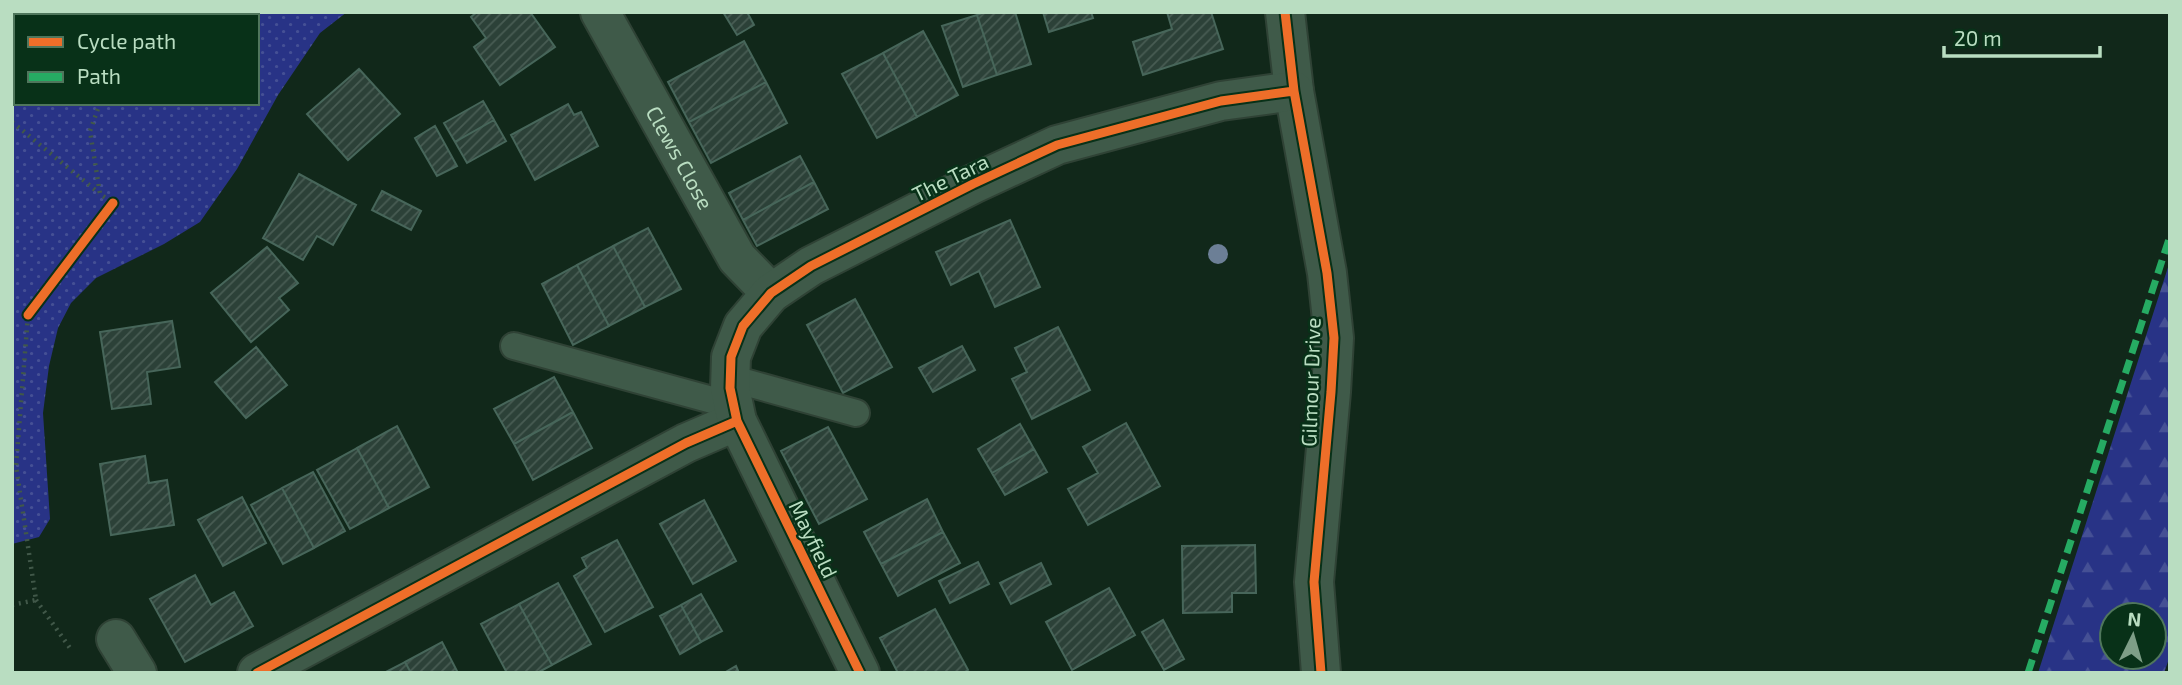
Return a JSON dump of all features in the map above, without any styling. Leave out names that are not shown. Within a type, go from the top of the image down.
[{"type":"street","name":"Clews Close","points":[[600,12],[737,258],[771,293]]},
{"type":"street","name":"Gilmour Drive","points":[[1285,12],[1294,91],[1326,273],[1334,338],[1314,582],[1321,673]]},
{"type":"street","name":"The Tara","points":[[734,402],[731,357],[743,326],[771,293],[811,266],[1057,145],[1222,102],[1294,91]]},
{"type":"street","points":[[257,673],[686,443],[734,402]]},
{"type":"street","name":"Mayfield","points":[[734,402],[860,673]]},
{"type":"street","points":[[116,639],[137,673]]},
{"type":"lane","points":[[514,346],[734,402],[856,413]]},
{"type":"path","points":[[99,105],[90,131],[100,194]]},
{"type":"path","points":[[12,122],[113,203],[28,315],[16,466],[36,600],[12,605]]},
{"type":"green space","points":[[12,12],[347,12],[320,33],[278,95],[237,169],[200,222],[164,244],[96,278],[71,303],[58,328],[49,366],[43,413],[50,519],[39,537],[12,544]]},
{"type":"green space","points":[[2170,261],[2168,662],[2168,601],[2098,601],[2098,671],[2165,671],[2038,673]]},
{"type":"building","points":[[477,12],[530,12],[555,47],[500,85],[474,47],[486,38],[471,17]]},
{"type":"building","points":[[723,12],[747,12],[754,25],[737,35]]},
{"type":"building","points":[[985,12],[1015,12],[1031,64],[997,75],[977,15]]},
{"type":"building","points":[[1043,12],[1091,12],[1093,18],[1049,32]]},
{"type":"building","points":[[1167,12],[1211,12],[1223,49],[1143,75],[1133,42],[1172,29]]},
{"type":"building","points":[[977,15],[997,75],[963,87],[942,26]]},
{"type":"building","points":[[923,31],[958,95],[917,117],[883,53]]},
{"type":"building","points":[[744,41],[766,82],[689,122],[668,82]]},
{"type":"building","points":[[883,53],[917,117],[877,138],[842,74]]},
{"type":"building","points":[[359,69],[400,114],[348,160],[307,114]]},
{"type":"building","points":[[766,82],[787,123],[711,163],[689,122]]},
{"type":"building","points":[[483,101],[494,120],[455,142],[444,123]]},
{"type":"building","points":[[568,104],[574,115],[581,112],[598,146],[535,180],[511,135]]},
{"type":"building","points":[[494,120],[506,141],[467,163],[455,142]]},
{"type":"building","points":[[435,126],[457,166],[437,176],[415,138]]},
{"type":"building","points":[[800,156],[814,182],[743,220],[729,193]]},
{"type":"building","points":[[299,174],[356,205],[333,245],[317,236],[303,260],[263,238]]},
{"type":"building","points":[[814,182],[828,209],[757,246],[743,220]]},
{"type":"building","points":[[382,191],[421,211],[411,230],[372,210]]},
{"type":"building","points":[[1010,220],[1040,287],[995,307],[979,271],[951,285],[936,252]]},
{"type":"building","points":[[648,228],[681,289],[645,307],[613,246]]},
{"type":"building","points":[[613,246],[645,307],[609,326],[577,265]]},
{"type":"building","points":[[267,247],[298,283],[279,298],[289,310],[251,342],[211,293]]},
{"type":"building","points":[[577,265],[609,326],[573,345],[542,284]]},
{"type":"building","points":[[855,299],[892,367],[843,393],[807,325]]},
{"type":"building","points":[[172,321],[180,367],[147,372],[151,404],[112,409],[100,332]]},
{"type":"building","points":[[1058,327],[1090,390],[1032,419],[1012,379],[1027,372],[1015,348]]},
{"type":"building","points":[[962,346],[975,370],[933,392],[919,368]]},
{"type":"building","points":[[256,347],[287,385],[246,418],[215,382]]},
{"type":"building","points":[[554,377],[573,412],[514,444],[494,409]]},
{"type":"building","points":[[573,412],[592,448],[533,480],[514,444]]},
{"type":"building","points":[[1126,423],[1160,486],[1088,525],[1068,489],[1098,473],[1083,447]]},
{"type":"building","points":[[1020,424],[1034,449],[992,473],[978,449]]},
{"type":"building","points":[[397,426],[429,487],[389,508],[357,448]]},
{"type":"building","points":[[828,427],[867,499],[819,524],[781,451]]},
{"type":"building","points":[[357,448],[389,508],[350,529],[317,470]]},
{"type":"building","points":[[1034,449],[1047,472],[1005,495],[992,473]]},
{"type":"building","points":[[145,456],[149,483],[167,480],[174,525],[111,535],[100,464]]},
{"type":"building","points":[[313,472],[345,531],[314,548],[282,488]]},
{"type":"building","points":[[282,488],[314,548],[283,564],[251,505]]},
{"type":"building","points":[[242,497],[266,543],[223,566],[198,520]]},
{"type":"building","points":[[927,499],[943,532],[881,564],[864,532]]},
{"type":"building","points":[[704,500],[736,561],[693,584],[660,524]]},
{"type":"building","points":[[943,532],[960,563],[898,596],[881,564]]},
{"type":"building","points":[[617,540],[653,607],[605,632],[574,576],[587,568],[582,558]]},
{"type":"building","points":[[1255,545],[1256,593],[1232,593],[1232,612],[1183,613],[1182,546]]},
{"type":"building","points":[[978,562],[989,584],[950,603],[939,581]]},
{"type":"building","points":[[1041,563],[1051,584],[1011,604],[1000,583]]},
{"type":"building","points":[[195,575],[211,605],[234,592],[253,626],[185,662],[150,599]]},
{"type":"building","points":[[558,583],[591,644],[552,665],[519,604]]},
{"type":"building","points":[[1109,588],[1135,635],[1072,670],[1046,622]]},
{"type":"building","points":[[701,594],[722,631],[701,642],[681,605]]},
{"type":"building","points":[[519,604],[552,665],[537,673],[507,673],[481,624]]},
{"type":"building","points":[[681,605],[701,642],[680,654],[660,616]]},
{"type":"building","points":[[935,609],[968,670],[963,673],[898,673],[880,638]]},
{"type":"building","points":[[1163,620],[1184,659],[1164,670],[1142,632]]},
{"type":"building","points":[[442,642],[458,673],[411,673],[405,662]]},
{"type":"building","points":[[405,662],[411,673],[384,673]]},
{"type":"building","points":[[736,666],[739,673],[724,673]]},
{"type":"marked path","points":[[2028,673],[2170,236]]},
{"type":"cycle path","points":[[1285,12],[1294,91],[1327,273],[1334,338],[1314,582],[1321,673]]},
{"type":"cycle path","points":[[860,673],[737,421],[730,388],[731,357],[743,326],[771,293],[811,266],[1057,145],[1221,101],[1294,91]]},
{"type":"cycle path","points":[[28,315],[113,203]]},
{"type":"cycle path","points":[[257,673],[686,443],[737,421]]}]
